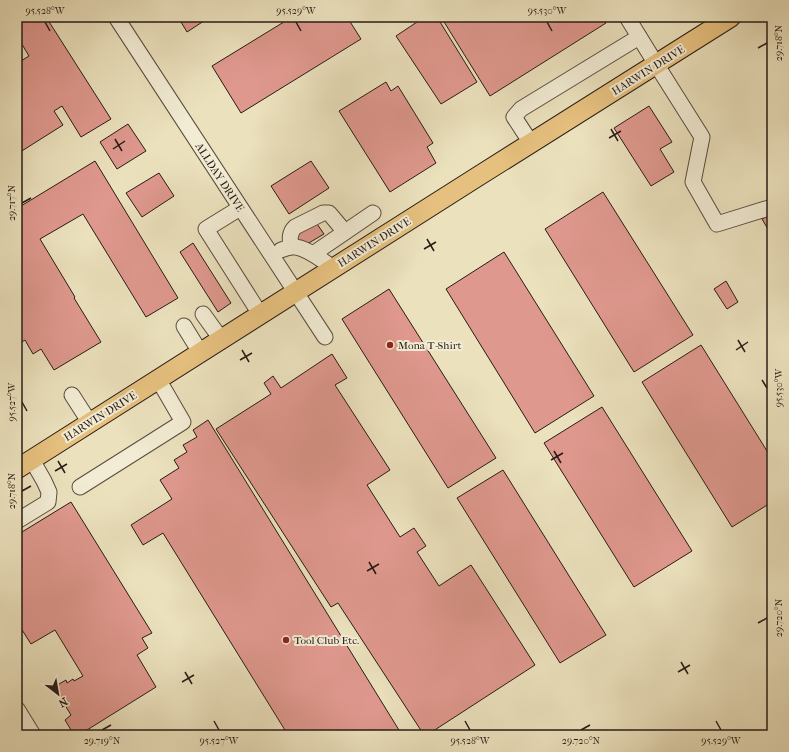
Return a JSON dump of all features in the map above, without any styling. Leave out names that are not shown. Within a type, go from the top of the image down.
[{"type":"main road","name":"HARWIN DRIVE","points":[[24,464],[731,17]]},
{"type":"street","name":"ALLDAY DRIVE","points":[[116,17],[325,336]]},
{"type":"street","points":[[627,17],[702,136],[693,182],[717,224],[772,206]]},
{"type":"street","points":[[531,143],[514,117],[521,109],[639,37]]},
{"type":"street","points":[[240,208],[206,229],[260,314]]},
{"type":"street","points":[[291,247],[290,234],[295,227],[323,213],[329,213],[345,232]]},
{"type":"street","points":[[313,254],[373,213]]},
{"type":"street","points":[[270,254],[291,247],[298,248],[313,254],[333,268]]},
{"type":"street","points":[[203,314],[221,339]]},
{"type":"street","points":[[184,326],[200,352]]},
{"type":"street","points":[[80,486],[182,422],[158,379]]},
{"type":"street","points":[[72,395],[90,423]]},
{"type":"street","points":[[17,521],[48,502],[49,492],[44,481],[24,464]]},
{"type":"street","points":[[19,718],[33,735]]},
{"type":"building","points":[[17,17],[46,17],[111,119],[81,137],[62,106],[54,111],[63,125],[17,154],[17,56],[18,55],[21,61],[29,56],[17,36]]},
{"type":"building","points":[[178,17],[210,17],[187,32]]},
{"type":"building","points":[[292,17],[347,17],[361,39],[241,113],[212,66]]},
{"type":"building","points":[[414,17],[437,17],[477,82],[441,104],[396,36],[417,22]]},
{"type":"building","points":[[441,17],[602,17],[606,23],[490,96]]},
{"type":"building","points":[[386,82],[391,91],[398,86],[433,143],[427,147],[436,163],[390,192],[339,111]]},
{"type":"building","points":[[649,106],[672,142],[660,149],[674,172],[651,186],[614,128]]},
{"type":"building","points":[[128,124],[146,151],[117,169],[100,142]]},
{"type":"building","points":[[95,161],[178,298],[146,317],[83,214],[40,239],[101,342],[54,370],[41,349],[33,354],[25,340],[17,345],[17,210],[22,207],[21,206]]},
{"type":"building","points":[[311,161],[329,188],[289,214],[271,186]]},
{"type":"building","points":[[159,173],[174,196],[142,217],[126,193]]},
{"type":"building","points":[[603,192],[693,335],[634,372],[545,229]]},
{"type":"building","points":[[772,214],[772,236],[762,219]]},
{"type":"building","points":[[315,221],[324,234],[302,247],[294,235]]},
{"type":"building","points":[[193,243],[231,303],[218,312],[180,252]]},
{"type":"building","points":[[504,252],[594,396],[535,433],[446,289]]},
{"type":"building","points":[[726,281],[738,302],[727,309],[714,289]]},
{"type":"building","points":[[389,289],[496,458],[448,488],[342,319]]},
{"type":"building","points":[[701,345],[772,459],[772,502],[732,527],[642,382]]},
{"type":"building","points":[[332,354],[347,378],[335,385],[390,470],[367,485],[400,537],[414,528],[426,546],[417,552],[439,586],[471,565],[535,665],[427,735],[424,735],[338,603],[331,607],[216,429],[271,394],[264,383],[273,376],[281,388]]},
{"type":"building","points":[[602,407],[692,551],[634,587],[544,443]]},
{"type":"building","name":"Tool Club Etc.","points":[[208,420],[402,735],[288,735],[163,533],[143,545],[131,525],[172,499],[160,480],[179,468],[174,460],[187,452],[183,445],[197,437],[193,430]]},
{"type":"building","points":[[503,470],[606,635],[560,663],[457,498]]},
{"type":"building","points":[[71,502],[152,633],[142,638],[148,648],[137,655],[156,687],[79,735],[74,735],[65,720],[71,715],[54,687],[66,680],[67,683],[73,679],[74,681],[83,676],[55,630],[31,644],[17,622],[17,535]]},
{"type":"place","name":"Mona T-Shirt","points":[[390,345]]},
{"type":"place","name":"Tool Club Etc.","points":[[286,640]]}]
